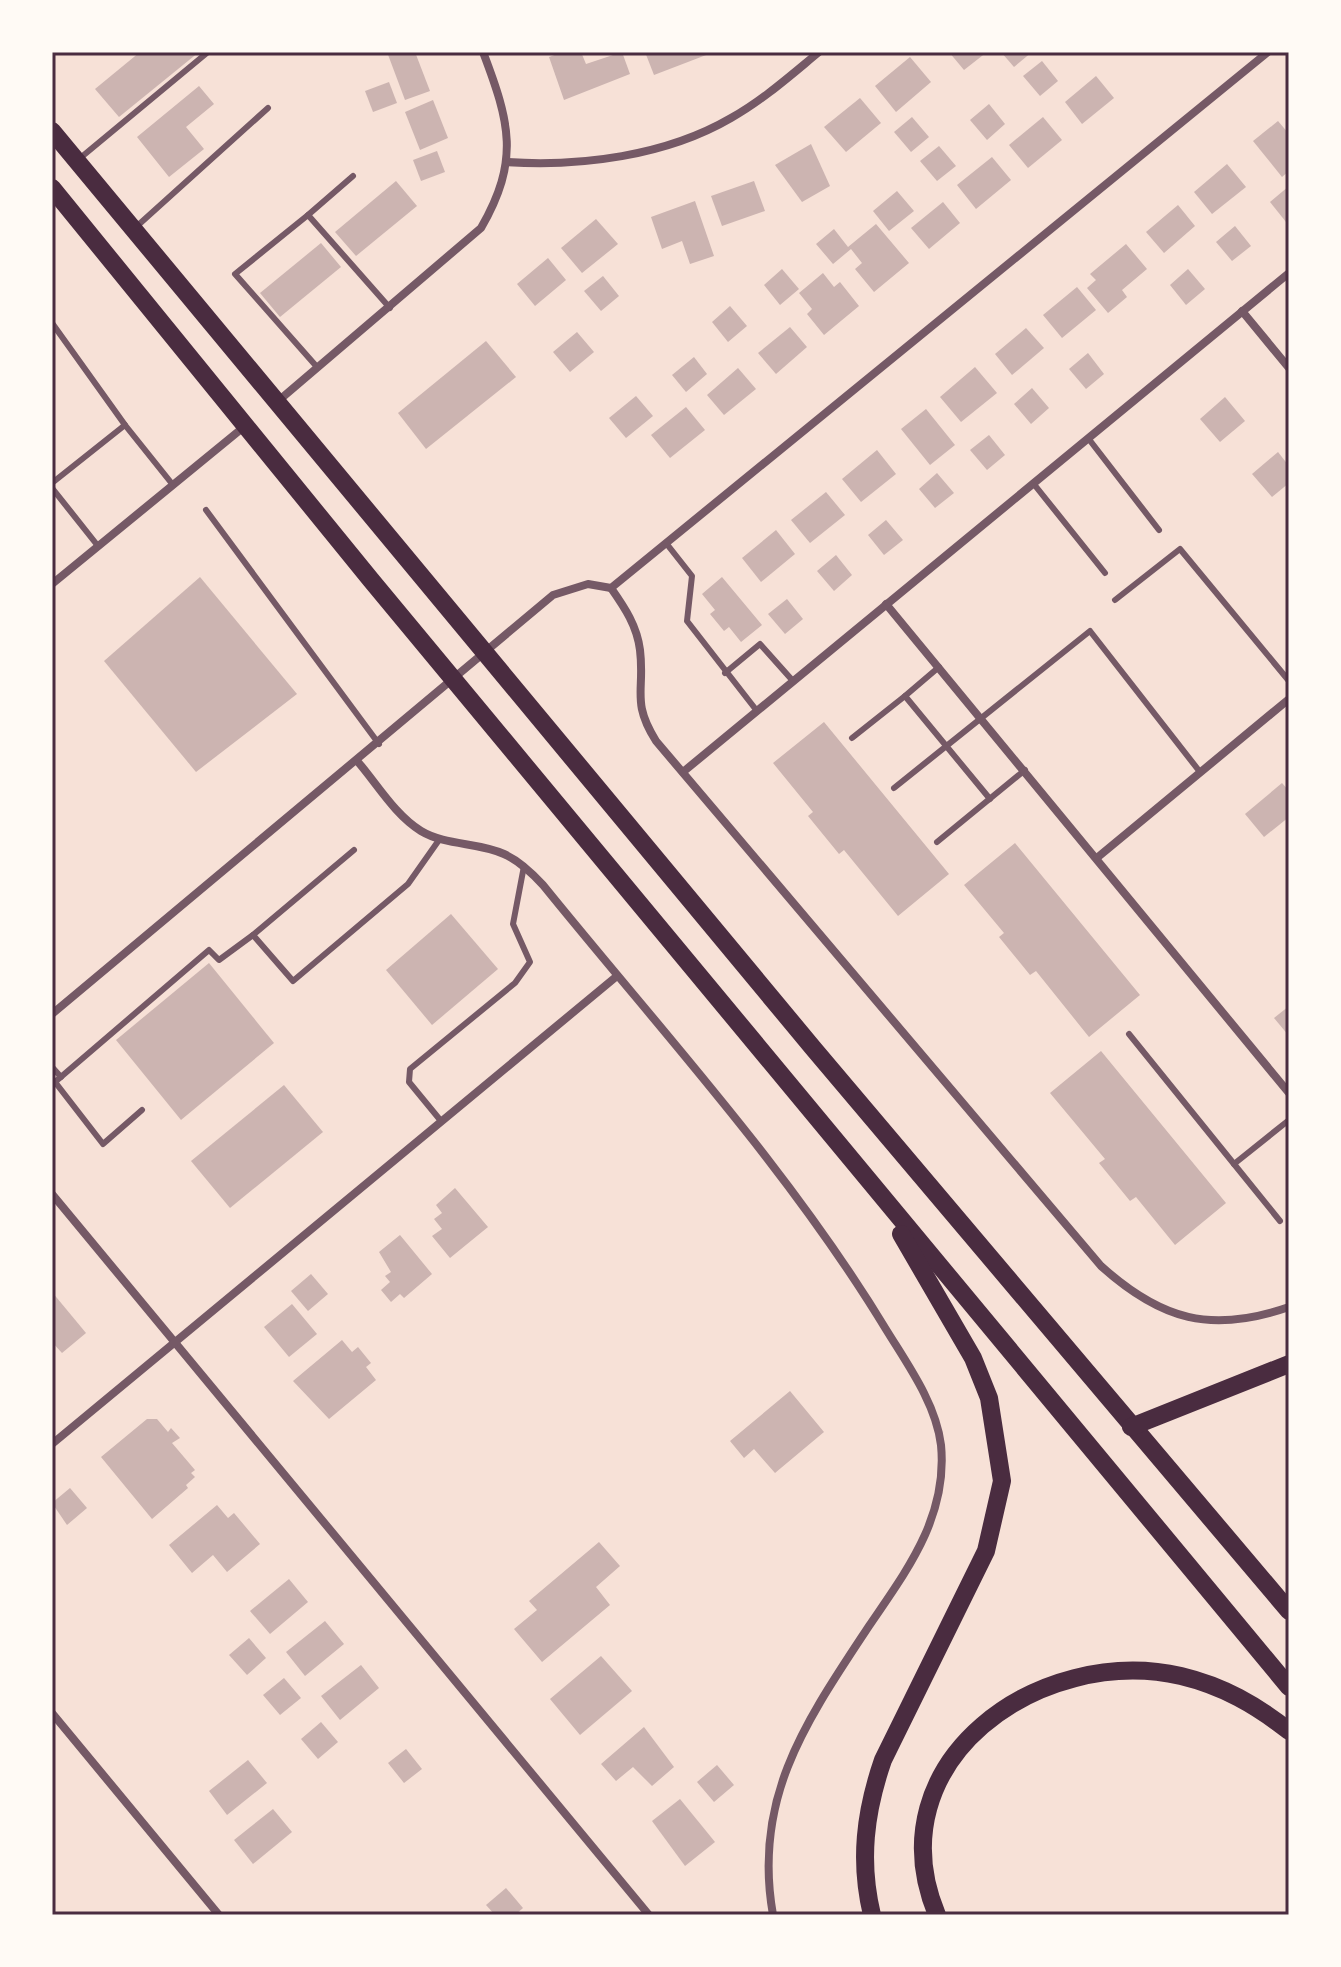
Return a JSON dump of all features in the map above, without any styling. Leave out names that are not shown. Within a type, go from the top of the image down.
[{"type":"main road","points":[[52,131],[1131,1427],[1289,1611]]},
{"type":"main road","points":[[52,188],[452,679],[1289,1687]]},
{"type":"main road","points":[[872,1915],[864,1853],[872,1791],[883,1760],[986,1551],[1002,1481],[989,1398],[973,1358],[876,1190]]},
{"type":"main road","points":[[1131,1427],[1289,1364]]},
{"type":"main road","points":[[937,1915],[924,1879],[922,1841],[927,1806],[940,1775],[957,1748],[982,1723],[1007,1706],[1046,1688],[1091,1676],[1138,1672],[1179,1675],[1220,1687],[1257,1706],[1289,1731]]},
{"type":"street","points":[[277,402],[481,228],[500,196],[506,162],[506,117],[483,52]]},
{"type":"street","points":[[506,162],[537,164],[599,158],[642,152],[685,140],[745,110],[819,52]]},
{"type":"street","points":[[611,588],[1268,52]]},
{"type":"street","points":[[683,772],[1289,273]]},
{"type":"street","points":[[1242,311],[1289,368]]},
{"type":"street","points":[[52,584],[245,426]]},
{"type":"street","points":[[52,1014],[358,762],[483,651],[553,595],[588,584],[611,588],[631,617],[637,635],[641,653],[638,700],[644,721],[683,772],[1101,1266],[1130,1292],[1161,1309],[1191,1319],[1221,1322],[1253,1320],[1289,1307]]},
{"type":"street","points":[[886,604],[1098,857],[1289,1093]]},
{"type":"street","points":[[1098,857],[1289,699]]},
{"type":"street","points":[[358,762],[404,817],[439,840],[504,853],[524,866],[807,1209],[907,1363],[931,1409],[941,1443],[938,1503],[915,1557],[814,1708],[782,1774],[767,1852],[773,1915]]},
{"type":"street","points":[[52,1444],[617,976]]},
{"type":"street","points":[[52,1194],[649,1915]]},
{"type":"street","points":[[52,1713],[219,1915]]},
{"type":"lane","points":[[77,161],[208,52]]},
{"type":"lane","points":[[133,229],[268,108]]},
{"type":"lane","points":[[317,367],[235,274],[353,176]]},
{"type":"lane","points":[[308,215],[390,308]]},
{"type":"lane","points":[[52,323],[125,425],[173,485]]},
{"type":"lane","points":[[98,546],[52,485],[125,425]]},
{"type":"lane","points":[[1088,438],[1159,530]]},
{"type":"lane","points":[[1033,483],[1105,573]]},
{"type":"lane","points":[[206,510],[379,744]]},
{"type":"lane","points":[[666,543],[692,576],[687,621],[757,711]]},
{"type":"lane","points":[[1115,600],[1180,549],[1289,681]]},
{"type":"lane","points":[[894,788],[945,744],[1090,631],[1200,772]]},
{"type":"lane","points":[[725,673],[760,644],[793,681]]},
{"type":"lane","points":[[852,738],[939,667]]},
{"type":"lane","points":[[905,696],[990,799]]},
{"type":"lane","points":[[937,842],[1025,770]]},
{"type":"lane","points":[[253,935],[293,981],[408,884],[439,840]]},
{"type":"lane","points":[[142,1110],[103,1144],[55,1082],[209,950],[219,960],[354,850]]},
{"type":"lane","points":[[441,1121],[409,1082],[410,1069],[515,983],[530,962],[513,924],[524,866]]},
{"type":"lane","points":[[1129,1034],[1280,1221]]},
{"type":"lane","points":[[52,1067],[61,1077]]},
{"type":"lane","points":[[1234,1164],[1289,1120]]},
{"type":"building","points":[[140,52],[199,52],[119,117],[95,89]]},
{"type":"building","points":[[387,52],[415,52],[430,91],[405,100]]},
{"type":"building","points":[[563,52],[581,52],[586,64],[622,52],[630,74],[564,100],[549,57]]},
{"type":"building","points":[[645,52],[714,52],[654,75]]},
{"type":"building","points":[[949,52],[987,52],[964,70]]},
{"type":"building","points":[[1001,52],[1032,52],[1014,67]]},
{"type":"building","points":[[910,57],[931,82],[896,112],[875,86]]},
{"type":"building","points":[[1042,61],[1058,81],[1040,96],[1023,76]]},
{"type":"building","points":[[1096,76],[1114,98],[1082,124],[1065,102]]},
{"type":"building","points":[[389,82],[397,103],[373,112],[365,91]]},
{"type":"building","points":[[199,86],[214,104],[186,127],[204,149],[169,177],[137,137]]},
{"type":"building","points":[[860,98],[881,123],[846,152],[824,127]]},
{"type":"building","points":[[433,100],[448,138],[420,150],[405,112]]},
{"type":"building","points":[[989,104],[1005,124],[987,140],[970,120]]},
{"type":"building","points":[[912,117],[929,137],[911,152],[894,132]]},
{"type":"building","points":[[1043,117],[1062,140],[1028,168],[1009,145]]},
{"type":"building","points":[[1278,121],[1289,134],[1289,171],[1282,177],[1253,141]]},
{"type":"building","points":[[811,144],[830,186],[802,202],[775,165]]},
{"type":"building","points":[[939,146],[956,166],[937,181],[920,161]]},
{"type":"building","points":[[437,151],[445,172],[421,181],[413,160]]},
{"type":"building","points":[[992,157],[1011,180],[976,209],[957,185]]},
{"type":"building","points":[[1227,164],[1246,187],[1212,214],[1194,192]]},
{"type":"building","points":[[396,181],[417,206],[356,256],[335,232]]},
{"type":"building","points":[[754,181],[765,211],[722,226],[711,196]]},
{"type":"building","points":[[1289,186],[1289,220],[1286,222],[1270,202]]},
{"type":"building","points":[[897,191],[914,211],[889,231],[873,211]]},
{"type":"building","points":[[695,201],[714,256],[690,264],[682,241],[662,249],[651,217]]},
{"type":"building","points":[[943,202],[960,223],[929,249],[911,228]]},
{"type":"building","points":[[1178,205],[1195,226],[1164,253],[1146,232]]},
{"type":"building","points":[[596,219],[618,244],[582,273],[561,248]]},
{"type":"building","points":[[876,224],[909,263],[874,292],[855,269],[862,263],[851,249],[833,264],[816,244],[834,229],[848,247]]},
{"type":"building","points":[[1235,226],[1251,246],[1232,261],[1216,242]]},
{"type":"building","points":[[321,243],[341,267],[280,317],[260,293]]},
{"type":"building","points":[[1126,244],[1147,269],[1122,290],[1127,297],[1108,313],[1087,288],[1096,280],[1090,274]]},
{"type":"building","points":[[548,258],[566,280],[535,306],[517,284]]},
{"type":"building","points":[[782,269],[799,289],[780,305],[764,285]]},
{"type":"building","points":[[1188,269],[1205,289],[1186,305],[1170,285]]},
{"type":"building","points":[[823,273],[834,287],[840,282],[859,306],[824,335],[807,314],[812,309],[799,293]]},
{"type":"building","points":[[603,276],[619,296],[601,311],[584,291]]},
{"type":"building","points":[[1077,287],[1096,310],[1062,338],[1043,315]]},
{"type":"building","points":[[730,306],[747,326],[728,342],[712,322]]},
{"type":"building","points":[[790,327],[807,347],[776,374],[758,353]]},
{"type":"building","points":[[1026,328],[1044,348],[1012,375],[995,354]]},
{"type":"building","points":[[577,332],[594,352],[570,372],[553,352]]},
{"type":"building","points":[[486,341],[516,377],[426,449],[398,413]]},
{"type":"building","points":[[1088,353],[1104,374],[1086,389],[1069,369]]},
{"type":"building","points":[[694,357],[707,374],[686,392],[672,375]]},
{"type":"building","points":[[975,367],[997,393],[961,422],[940,397]]},
{"type":"building","points":[[738,368],[756,389],[724,415],[707,395]]},
{"type":"building","points":[[1032,388],[1049,408],[1031,424],[1014,404]]},
{"type":"building","points":[[636,396],[653,416],[626,438],[609,418]]},
{"type":"building","points":[[1225,397],[1245,421],[1220,442],[1200,419]]},
{"type":"building","points":[[686,407],[705,430],[670,458],[651,435]]},
{"type":"building","points":[[926,409],[955,445],[930,465],[901,429]]},
{"type":"building","points":[[989,435],[1005,455],[987,470],[970,450]]},
{"type":"building","points":[[877,450],[896,474],[861,502],[842,479]]},
{"type":"building","points":[[1278,452],[1289,466],[1289,483],[1272,497],[1252,474]]},
{"type":"building","points":[[937,473],[954,493],[935,508],[919,489]]},
{"type":"building","points":[[826,492],[845,515],[810,543],[791,520]]},
{"type":"building","points":[[886,520],[903,540],[884,555],[868,535]]},
{"type":"building","points":[[776,530],[795,554],[761,582],[742,558]]},
{"type":"building","points":[[836,555],[852,575],[834,591],[817,571]]},
{"type":"building","points":[[200,577],[297,694],[196,772],[104,661]]},
{"type":"building","points":[[722,577],[762,625],[741,642],[729,627],[724,631],[710,614],[715,610],[702,594]]},
{"type":"building","points":[[787,599],[803,619],[785,634],[768,614]]},
{"type":"building","points":[[824,722],[949,874],[898,916],[844,850],[839,854],[808,816],[813,812],[773,763]]},
{"type":"building","points":[[1282,783],[1289,791],[1289,817],[1264,837],[1245,814]]},
{"type":"building","points":[[1015,843],[1140,995],[1089,1037],[1036,971],[1030,975],[999,937],[1004,933],[964,885]]},
{"type":"building","points":[[451,914],[498,969],[432,1025],[386,970]]},
{"type":"building","points":[[209,963],[274,1043],[181,1120],[116,1040]]},
{"type":"building","points":[[1289,1006],[1289,1036],[1274,1018]]},
{"type":"building","points":[[1101,1051],[1226,1203],[1175,1245],[1136,1197],[1130,1201],[1099,1163],[1105,1159],[1050,1093]]},
{"type":"building","points":[[284,1085],[323,1132],[230,1208],[191,1161]]},
{"type":"building","points":[[455,1188],[488,1227],[450,1258],[432,1236],[442,1229],[434,1219],[442,1213],[436,1205]]},
{"type":"building","points":[[400,1235],[432,1274],[404,1298],[400,1294],[391,1302],[381,1290],[390,1282],[385,1276],[391,1272],[379,1252]]},
{"type":"building","points":[[311,1274],[328,1294],[308,1311],[291,1291]]},
{"type":"building","points":[[52,1292],[86,1333],[62,1353],[52,1342]]},
{"type":"building","points":[[292,1304],[317,1334],[289,1357],[264,1327]]},
{"type":"building","points":[[342,1340],[352,1352],[358,1347],[371,1363],[366,1367],[376,1380],[329,1419],[293,1381]]},
{"type":"building","points":[[790,1391],[824,1432],[775,1473],[754,1449],[744,1458],[730,1441]]},
{"type":"building","points":[[147,1419],[157,1419],[168,1432],[171,1428],[180,1438],[172,1443],[195,1470],[191,1473],[195,1477],[186,1485],[188,1488],[152,1519],[101,1457]]},
{"type":"building","points":[[70,1488],[87,1508],[67,1525],[52,1503]]},
{"type":"building","points":[[217,1505],[228,1518],[234,1513],[260,1544],[227,1572],[213,1555],[192,1573],[169,1545]]},
{"type":"building","points":[[599,1542],[620,1566],[596,1587],[610,1605],[542,1662],[514,1629],[537,1610],[529,1601]]},
{"type":"building","points":[[289,1579],[308,1602],[270,1634],[250,1611]]},
{"type":"building","points":[[325,1621],[344,1644],[305,1676],[286,1652]]},
{"type":"building","points":[[249,1638],[266,1658],[247,1675],[229,1655]]},
{"type":"building","points":[[601,1656],[632,1691],[580,1735],[550,1699]]},
{"type":"building","points":[[361,1665],[379,1688],[340,1720],[321,1696]]},
{"type":"building","points":[[284,1678],[301,1698],[280,1715],[263,1695]]},
{"type":"building","points":[[321,1722],[338,1742],[318,1759],[301,1739]]},
{"type":"building","points":[[644,1727],[674,1767],[652,1786],[633,1767],[616,1781],[601,1764]]},
{"type":"building","points":[[406,1749],[422,1769],[404,1783],[388,1763]]},
{"type":"building","points":[[248,1760],[267,1783],[227,1815],[209,1791]]},
{"type":"building","points":[[717,1765],[734,1785],[714,1802],[697,1782]]},
{"type":"building","points":[[680,1799],[715,1842],[685,1866],[652,1821]]},
{"type":"building","points":[[273,1809],[292,1832],[253,1864],[234,1840]]},
{"type":"building","points":[[506,1888],[523,1908],[515,1915],[495,1915],[486,1905]]}]
